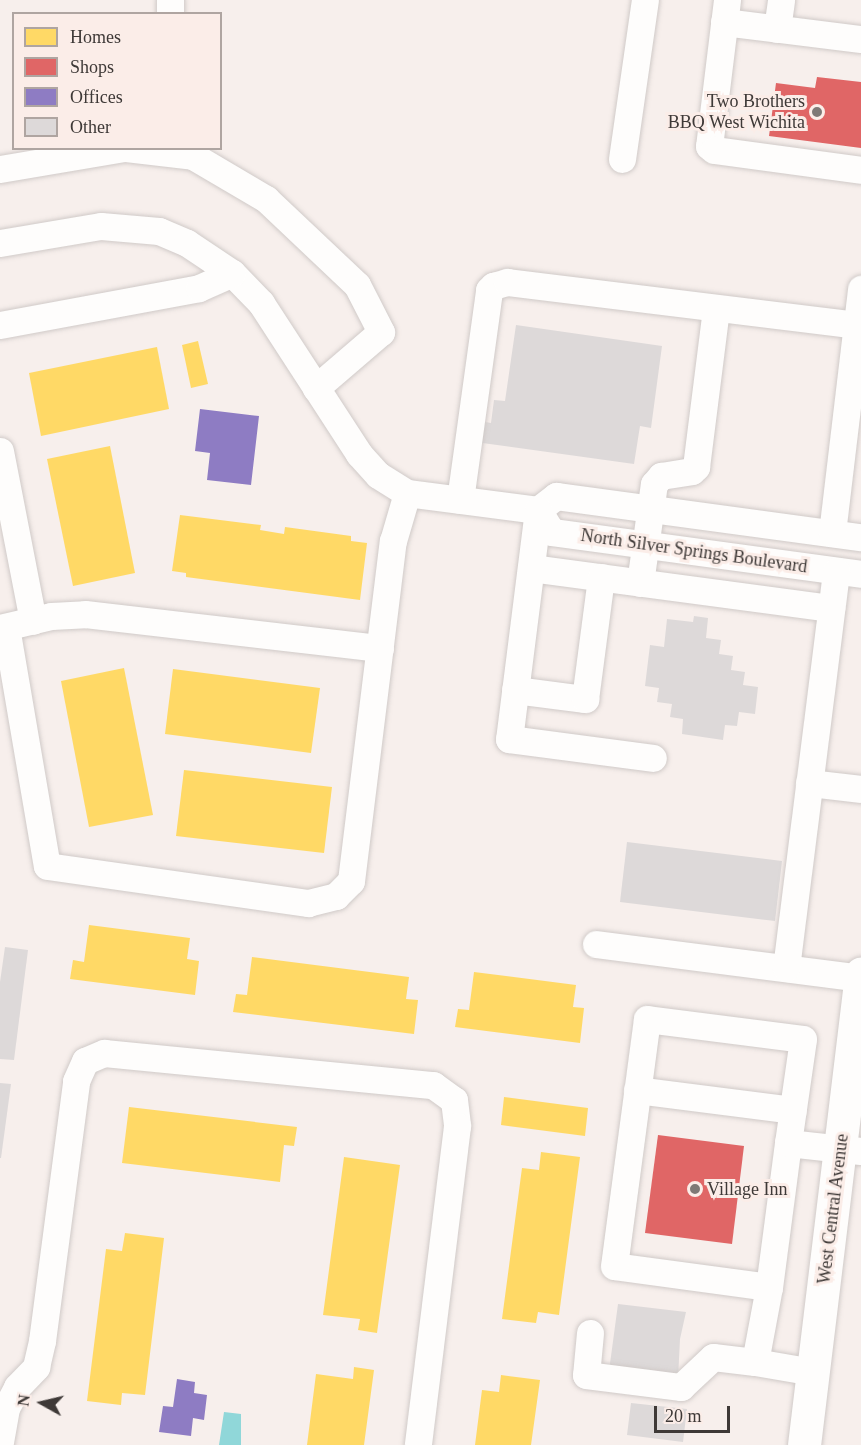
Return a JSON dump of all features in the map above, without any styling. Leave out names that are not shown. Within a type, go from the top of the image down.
[{"type":"main road","name":"West Central Avenue","points":[[804,1445],[813,1371],[850,1150],[861,974]]},
{"type":"street","points":[[622,159],[645,0]]},
{"type":"street","points":[[777,28],[781,0]]},
{"type":"street","points":[[861,39],[777,28],[726,11],[709,146],[714,150],[861,170]]},
{"type":"street","points":[[0,169],[113,150]]},
{"type":"street","points":[[156,150],[194,156],[267,199],[357,285],[381,332],[316,388]]},
{"type":"street","points":[[0,243],[101,226],[127,226],[159,231],[187,243],[232,273],[261,303],[359,454],[378,475],[407,493],[538,510],[509,739],[653,758]]},
{"type":"street","points":[[0,325],[199,288],[232,273]]},
{"type":"street","points":[[460,500],[489,290],[494,286],[507,282],[857,325]]},
{"type":"street","points":[[832,533],[857,360],[857,325],[861,289]]},
{"type":"street","points":[[640,583],[654,484],[661,476],[693,471],[696,467],[716,308]]},
{"type":"street","points":[[0,451],[33,621]]},
{"type":"street","points":[[380,648],[85,614],[33,621],[3,628],[47,866],[308,903],[336,896],[351,881],[380,648],[393,541],[407,493]]},
{"type":"street","name":"North Silver Springs Boulevard","points":[[849,573],[552,532],[538,510],[556,496],[861,537]]},
{"type":"street","points":[[531,568],[831,608]]},
{"type":"street","points":[[786,968],[831,608],[849,573]]},
{"type":"street","points":[[515,690],[585,699],[601,577]]},
{"type":"street","points":[[809,783],[861,789]]},
{"type":"street","points":[[596,945],[860,978]]},
{"type":"street","points":[[755,1362],[769,1287],[803,1038],[647,1018],[614,1266],[769,1287]]},
{"type":"street","points":[[0,1442],[6,1408],[17,1387],[36,1367],[42,1341],[76,1081],[85,1061],[104,1053],[433,1085],[454,1100],[458,1126],[418,1445]]},
{"type":"street","points":[[637,1090],[793,1110]]},
{"type":"street","points":[[788,1143],[850,1150]]},
{"type":"street","points":[[590,1333],[586,1375],[681,1387],[713,1357],[813,1371]]},
{"type":"water","points":[[224,1412],[241,1414],[241,1445],[219,1445]]},
{"type":"building: Homes","points":[[198,341],[208,384],[191,388],[182,345]]},
{"type":"building: Homes","points":[[157,347],[169,409],[41,436],[29,373]]},
{"type":"building: Homes","points":[[110,446],[135,573],[73,586],[47,459]]},
{"type":"building: Homes","points":[[180,515],[261,525],[260,530],[284,534],[285,527],[351,536],[351,541],[367,543],[360,600],[186,577],[186,573],[172,571]]},
{"type":"building: Homes","points":[[124,668],[153,815],[89,827],[61,681]]},
{"type":"building: Homes","points":[[173,669],[320,688],[311,753],[165,734]]},
{"type":"building: Homes","points":[[184,770],[332,787],[324,853],[176,836]]},
{"type":"building: Homes","points":[[89,925],[190,938],[187,959],[199,961],[195,995],[70,979],[73,960],[84,962]]},
{"type":"building: Homes","points":[[252,957],[409,977],[406,999],[418,1000],[414,1034],[233,1012],[236,994],[247,995]]},
{"type":"building: Homes","points":[[474,972],[576,985],[573,1007],[584,1008],[580,1043],[455,1027],[458,1009],[469,1010]]},
{"type":"building: Homes","points":[[504,1097],[588,1108],[585,1136],[501,1125]]},
{"type":"building: Homes","points":[[129,1107],[297,1127],[294,1146],[284,1145],[280,1182],[122,1163]]},
{"type":"building: Homes","points":[[541,1152],[580,1157],[559,1315],[538,1312],[536,1323],[502,1319],[522,1168],[539,1170]]},
{"type":"building: Homes","points":[[344,1157],[400,1165],[377,1333],[358,1330],[360,1319],[323,1315]]},
{"type":"building: Homes","points":[[125,1233],[164,1238],[145,1395],[122,1393],[121,1405],[87,1401],[106,1249],[122,1251]]},
{"type":"building: Homes","points":[[354,1367],[374,1370],[364,1445],[307,1445],[316,1374],[353,1379]]},
{"type":"building: Homes","points":[[501,1375],[540,1380],[531,1445],[475,1445],[482,1390],[499,1392]]},
{"type":"building: Shops","name":"Two Brothers BBQ West Wichita","points":[[817,77],[861,82],[861,148],[769,136],[776,83],[815,88]]},
{"type":"building: Shops","name":"Village Inn","points":[[658,1135],[744,1146],[732,1244],[645,1233]]},
{"type":"building: Offices","points":[[200,409],[259,416],[251,485],[207,480],[210,453],[195,451]]},
{"type":"building: Offices","points":[[177,1379],[195,1382],[194,1393],[207,1395],[204,1420],[193,1418],[191,1436],[159,1432],[163,1406],[173,1407]]},
{"type":"building: Other","points":[[516,325],[662,346],[651,428],[640,426],[634,464],[475,442],[478,421],[491,423],[494,400],[505,401]]},
{"type":"building: Other","points":[[694,616],[708,618],[706,638],[721,640],[719,654],[733,656],[731,670],[745,672],[743,685],[758,687],[755,714],[739,712],[737,726],[725,725],[723,740],[682,734],[683,719],[670,717],[672,704],[657,702],[659,688],[645,686],[650,645],[664,647],[667,619],[693,622]]},
{"type":"building: Other","points":[[627,842],[782,861],[775,921],[620,902]]},
{"type":"building: Other","points":[[5,947],[28,950],[14,1060],[0,1059],[0,982]]},
{"type":"building: Other","points":[[0,1083],[11,1084],[1,1158],[0,1158]]},
{"type":"building: Other","points":[[618,1304],[686,1312],[680,1339],[678,1379],[609,1371]]},
{"type":"building: Other","points":[[631,1403],[687,1409],[683,1442],[627,1435]]},
{"type":"place","name":"Two Brothers BBQ West Wichita","points":[[817,112]]},
{"type":"place","name":"Village Inn","points":[[695,1189]]}]
